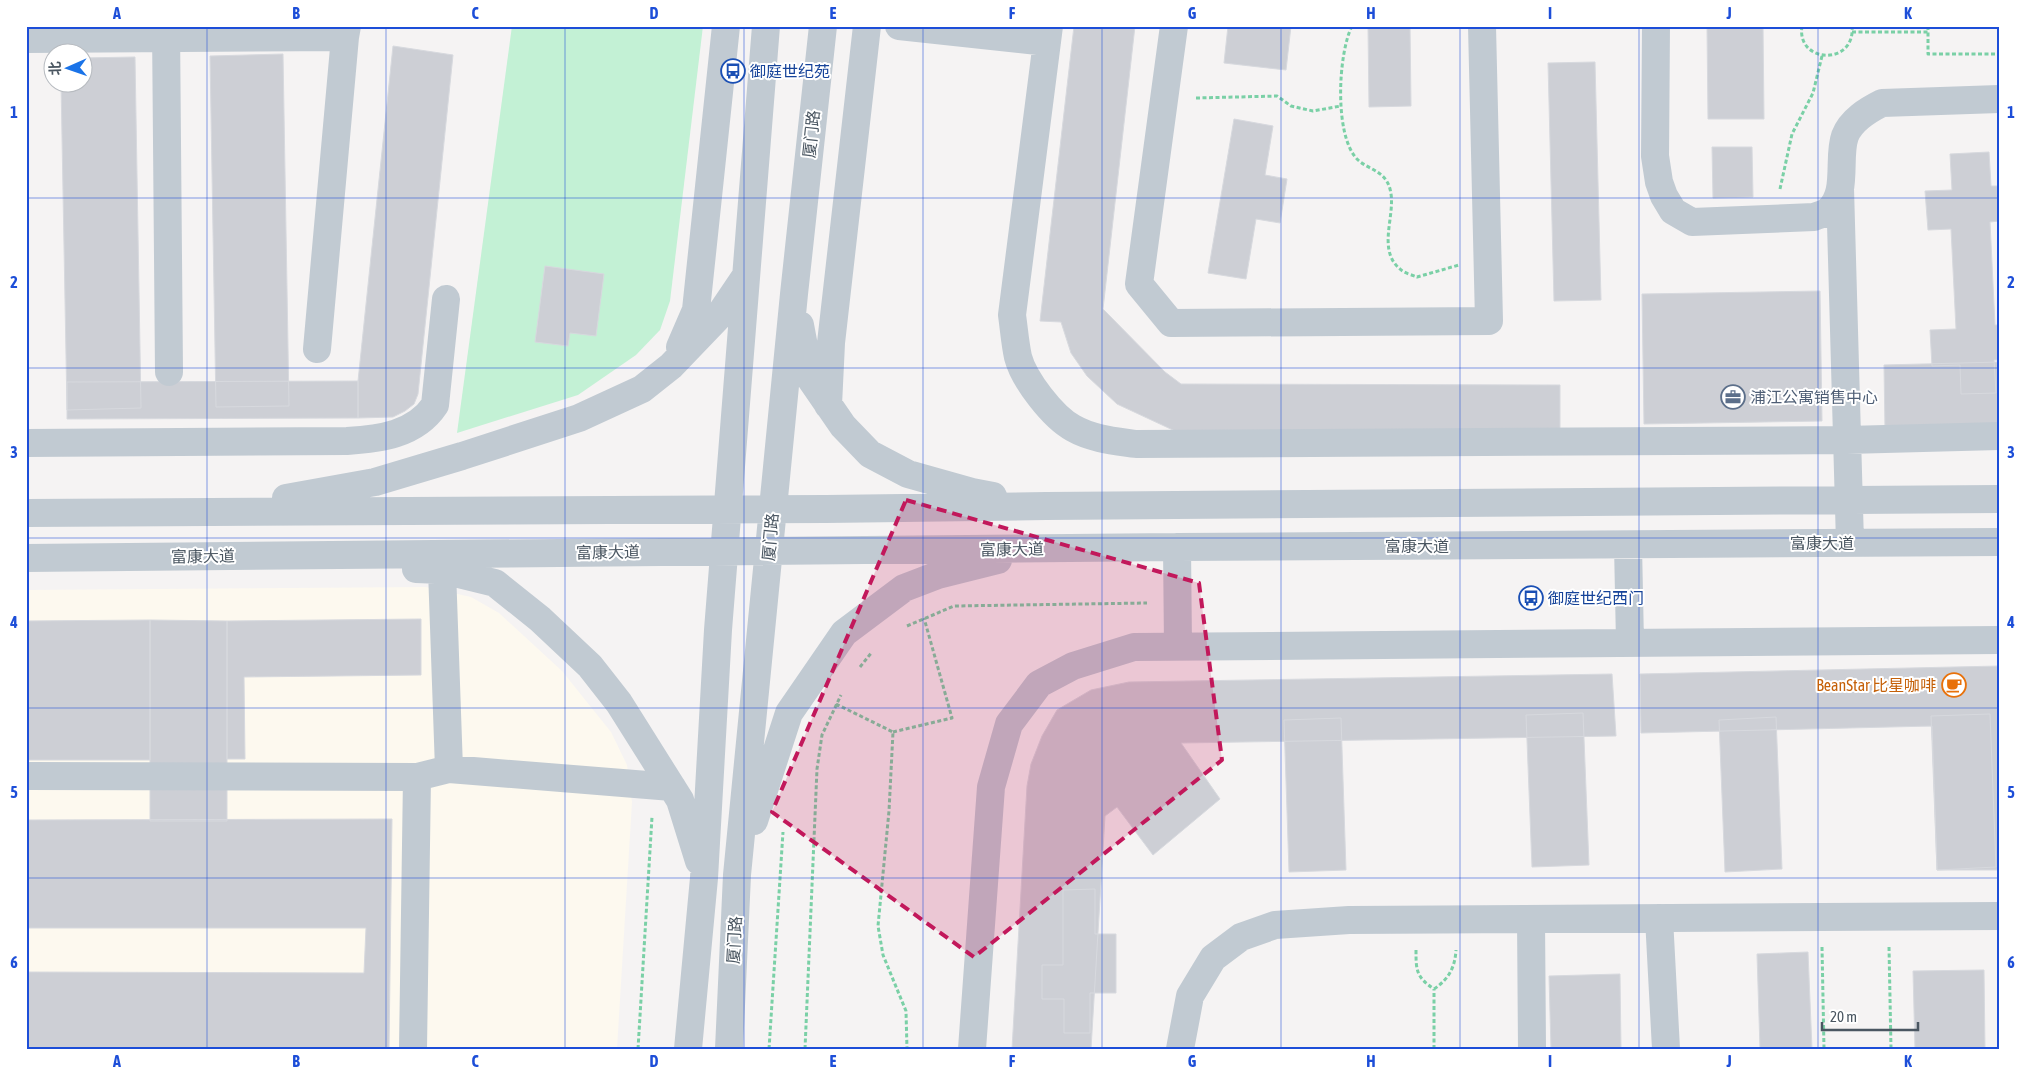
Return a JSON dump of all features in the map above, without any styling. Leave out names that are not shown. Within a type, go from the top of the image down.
[{"type":"street","points":[[672,366],[696,310],[726,26]]},
{"type":"street","points":[[688,1049],[704,878],[716,658],[766,26]]},
{"type":"street","name":"厦门路","points":[[729,1049],[737,875],[794,294],[823,26]]},
{"type":"street","points":[[828,405],[831,343],[867,26]]},
{"type":"street","points":[[899,26],[1048,34],[1012,315],[1019,359],[1034,388],[1049,409],[1074,428],[1098,438],[1136,444],[1847,440],[1999,436]]},
{"type":"street","points":[[1174,26],[1139,284],[1170,323],[1489,321],[1482,26]]},
{"type":"street","points":[[1656,26],[1655,156],[1659,182],[1673,212],[1692,222],[1814,217],[1829,210],[1840,188]]},
{"type":"street","points":[[166,32],[170,372]]},
{"type":"street","points":[[26,39],[166,32],[346,32],[317,349]]},
{"type":"street","points":[[1850,543],[1840,188],[1845,136],[1867,110],[1882,103],[1999,100]]},
{"type":"street","points":[[226,511],[375,482],[471,454],[580,418],[642,389],[672,366],[718,317],[746,275]]},
{"type":"street","points":[[794,294],[810,378],[843,426],[870,454],[908,474],[972,492],[1046,506]]},
{"type":"street","points":[[26,443],[347,441],[394,435],[415,426],[428,415],[434,405],[446,299]]},
{"type":"street","points":[[26,513],[773,510],[1046,506],[1999,499]]},
{"type":"street","name":"富康大道","points":[[26,558],[1041,548],[1999,542]]},
{"type":"street","points":[[1628,544],[1630,643]]},
{"type":"street","points":[[1177,547],[1178,646]]},
{"type":"street","points":[[737,875],[789,712],[844,633],[904,588],[938,575],[1041,548]]},
{"type":"street","points":[[230,556],[442,570],[495,583],[540,619],[583,659],[619,703],[663,786],[680,800],[704,878]]},
{"type":"street","points":[[442,570],[449,769]]},
{"type":"street","points":[[972,1049],[991,787],[1009,724],[1039,684],[1073,666],[1134,647],[1999,640]]},
{"type":"street","points":[[26,776],[417,777],[449,769],[663,786]]},
{"type":"street","points":[[413,1049],[417,777]]},
{"type":"street","points":[[1180,1049],[1190,996],[1213,958],[1241,937],[1275,925],[1349,920],[1999,916]]},
{"type":"street","points":[[1659,918],[1666,1049]]},
{"type":"street","points":[[1532,919],[1532,1049]]},
{"type":"path","points":[[1352,26],[1348,35],[1343,64],[1340,118],[1347,146],[1358,160],[1381,173],[1390,186],[1392,202],[1388,228],[1389,254],[1400,270],[1417,277],[1488,254]]},
{"type":"path","points":[[1802,26],[1803,40],[1814,53],[1822,56],[1839,53],[1850,40],[1852,26]]},
{"type":"path","points":[[1928,26],[1928,54],[1999,54]]},
{"type":"path","points":[[1852,32],[1928,32]]},
{"type":"path","points":[[1774,219],[1792,134],[1813,93],[1822,56]]},
{"type":"path","points":[[1164,98],[1277,96],[1292,106],[1313,111],[1341,106]]},
{"type":"path","points":[[903,628],[954,606],[1178,602]]},
{"type":"path","points":[[836,704],[893,732],[952,718],[924,618]]},
{"type":"path","points":[[858,670],[878,647]]},
{"type":"path","points":[[805,1049],[817,769],[822,735],[844,690]]},
{"type":"path","points":[[893,732],[889,811],[878,926],[883,955],[906,1011],[907,1049]]},
{"type":"path","points":[[638,1049],[663,786]]},
{"type":"path","points":[[768,1049],[784,827]]},
{"type":"path","points":[[1821,917],[1824,1049]]},
{"type":"path","points":[[1889,917],[1891,1049]]},
{"type":"path","points":[[1434,989],[1443,983],[1451,973],[1455,954],[1456,919]]},
{"type":"path","points":[[1415,920],[1417,972],[1423,982],[1434,989]]},
{"type":"path","points":[[1434,989],[1434,1049]]},
{"type":"highlighted area","points":[[906,500],[1199,583],[1222,760],[974,957],[772,812]]},
{"type":"shaded area","points":[[426,587],[471,597],[499,613],[562,671],[611,732],[627,765],[632,802],[617,1049],[26,1049],[26,590]]},
{"type":"green space","points":[[512,26],[703,26],[670,301],[660,330],[636,355],[578,395],[457,433]]},
{"type":"building","points":[[1074,26],[1135,26],[1103,309],[1165,372],[1181,384],[1560,385],[1560,431],[1175,431],[1117,404],[1087,376],[1071,353],[1061,322],[1040,321]]},
{"type":"building","points":[[1228,26],[1291,26],[1286,70],[1224,63]]},
{"type":"building","points":[[1368,26],[1410,26],[1411,106],[1369,107]]},
{"type":"building","points":[[1707,26],[1763,26],[1764,119],[1708,119]]},
{"type":"building","points":[[393,46],[453,55],[418,394],[414,404],[393,417],[358,418],[358,381]]},
{"type":"building","points":[[283,54],[289,406],[216,407],[210,56]]},
{"type":"building","points":[[135,57],[141,408],[67,410],[61,92],[92,92],[92,58]]},
{"type":"building","points":[[1595,62],[1601,300],[1554,301],[1548,63]]},
{"type":"building","points":[[1234,119],[1273,126],[1265,175],[1287,179],[1280,223],[1256,219],[1246,279],[1208,273]]},
{"type":"building","points":[[1712,147],[1752,147],[1753,197],[1713,198]]},
{"type":"building","points":[[1989,152],[1991,186],[1999,186],[1999,221],[1990,222],[1995,325],[1999,325],[1999,360],[1994,360],[1996,393],[1961,394],[1960,365],[1932,366],[1930,330],[1956,329],[1951,229],[1928,230],[1925,191],[1952,190],[1950,154]]},
{"type":"building","points":[[545,266],[604,274],[596,336],[570,333],[568,346],[535,342]]},
{"type":"building","points":[[1820,291],[1822,421],[1644,424],[1642,294]]},
{"type":"building","points":[[1999,362],[1999,427],[1885,430],[1884,365]]},
{"type":"building","points":[[358,381],[358,418],[67,419],[67,382]]},
{"type":"building","points":[[421,619],[421,675],[244,677],[245,759],[227,759],[227,621]]},
{"type":"building","points":[[150,620],[150,760],[26,760],[26,621]]},
{"type":"building","points":[[150,620],[227,621],[227,821],[150,821]]},
{"type":"building","points":[[1999,666],[1999,870],[1937,870],[1932,726],[1641,733],[1640,674]]},
{"type":"building","points":[[1612,674],[1616,736],[1181,743],[1220,799],[1153,855],[1117,807],[1105,816],[1091,1049],[1012,1049],[1027,786],[1031,764],[1042,736],[1057,710],[1091,690],[1129,682]]},
{"type":"building","points":[[1583,713],[1589,865],[1532,867],[1526,715]]},
{"type":"building","points":[[1990,714],[1996,867],[1937,870],[1931,716]]},
{"type":"building","points":[[1776,717],[1782,869],[1725,872],[1719,720]]},
{"type":"building","points":[[1341,718],[1346,870],[1289,872],[1284,720]]},
{"type":"building","points":[[392,819],[389,1049],[26,1049],[26,972],[364,973],[366,928],[26,928],[26,820]]},
{"type":"building","points":[[1095,889],[1095,934],[1116,934],[1116,993],[1090,993],[1090,1033],[1064,1033],[1064,999],[1042,999],[1042,965],[1063,965],[1063,890]]},
{"type":"building","points":[[1808,952],[1812,1049],[1760,1049],[1757,954]]},
{"type":"building","points":[[1984,970],[1985,1049],[1915,1049],[1913,971]]},
{"type":"building","points":[[1620,974],[1621,1049],[1551,1049],[1549,976]]},
{"type":"place","name":"御庭世纪苑","points":[[733,71]]},
{"type":"place","name":"浦江公寓销售中心","points":[[1733,397]]},
{"type":"place","name":"御庭世纪西门","points":[[1531,598]]},
{"type":"place","name":"BeanStar 比星咖啡","points":[[1954,685]]}]
